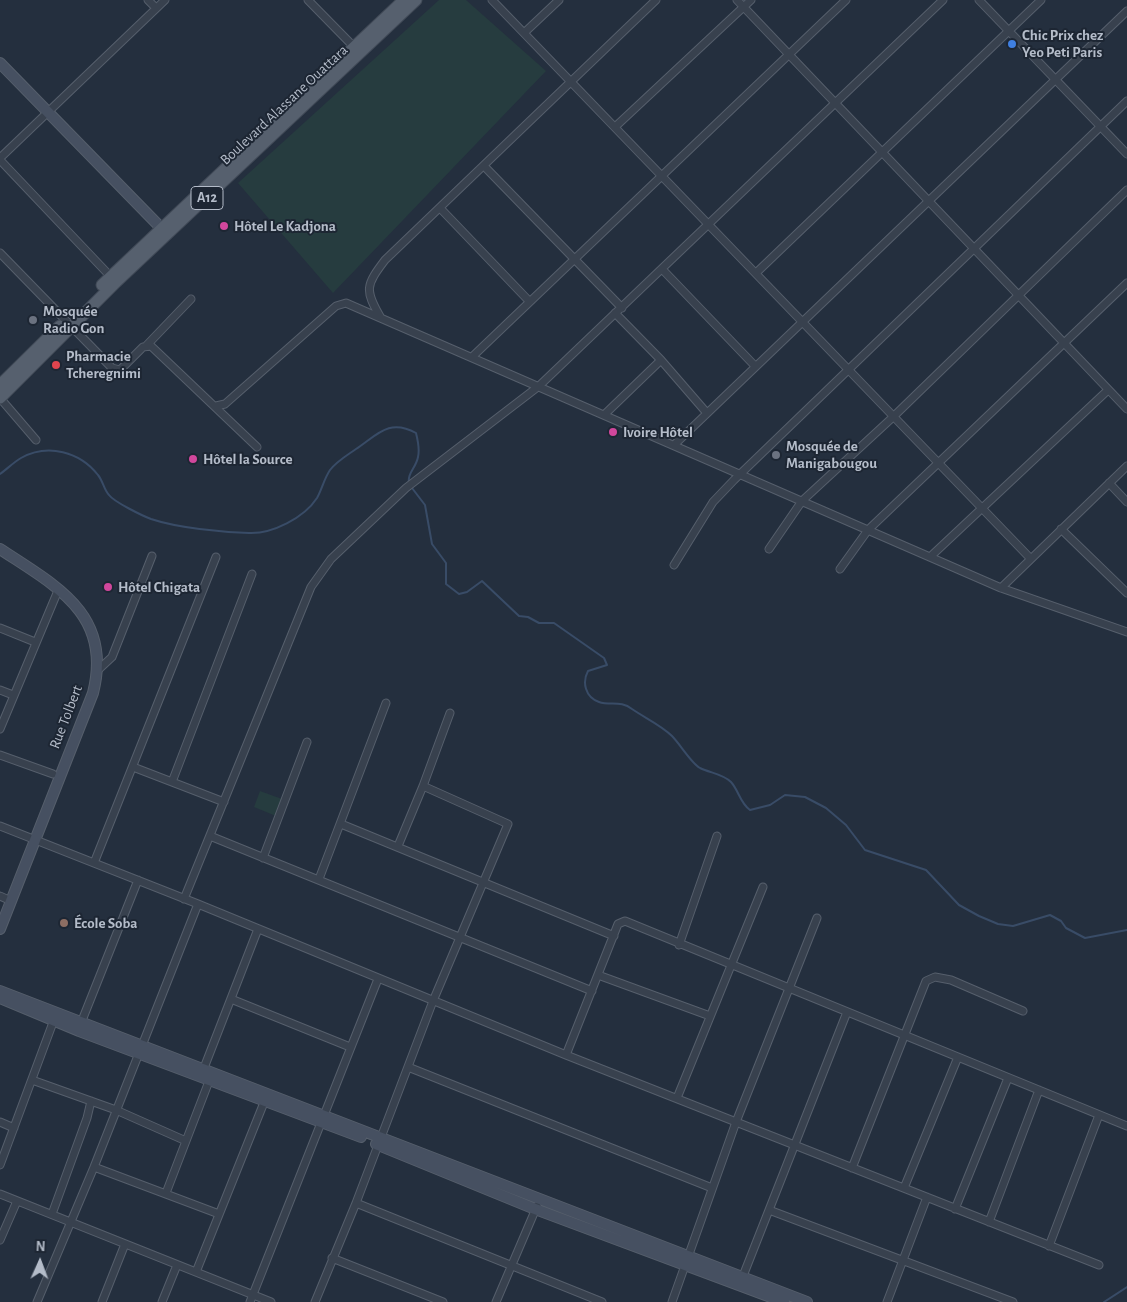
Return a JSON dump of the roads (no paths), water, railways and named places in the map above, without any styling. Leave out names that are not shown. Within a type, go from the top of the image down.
[{"type":"main road","name":"Boulevard Alassane Ouattara","points":[[358,50],[404,0]]},
{"type":"main road","name":"Boulevard Alassane Ouattara","points":[[0,398],[68,324],[113,279],[358,50],[416,0]]},
{"type":"main road","name":"Boulevard Alassane Ouattara","points":[[0,385],[68,324]]},
{"type":"street","points":[[148,0],[156,8]]},
{"type":"street","points":[[113,279],[0,159],[165,0]]},
{"type":"street","points":[[308,0],[358,50]]},
{"type":"street","points":[[492,0],[1030,558]]},
{"type":"street","points":[[524,33],[559,0]]},
{"type":"street","points":[[381,318],[369,298],[368,286],[372,277],[385,260],[656,0]]},
{"type":"street","points":[[737,0],[1127,409]]},
{"type":"street","points":[[615,127],[751,0]]},
{"type":"street","points":[[472,357],[846,0]]},
{"type":"street","points":[[184,899],[311,587],[331,560],[406,488],[539,386],[943,0]]},
{"type":"street","points":[[979,0],[1127,154]]},
{"type":"street","points":[[756,273],[1041,0]]},
{"type":"street","points":[[674,445],[706,412],[1127,11]]},
{"type":"street","points":[[0,63],[164,231]]},
{"type":"street","points":[[674,565],[714,502],[741,473],[1127,101]]},
{"type":"street","points":[[484,166],[622,308]]},
{"type":"street","points":[[769,549],[802,501],[893,417],[1127,190]]},
{"type":"street","points":[[440,208],[529,301]]},
{"type":"street","points":[[0,253],[116,371],[123,368],[146,346],[191,299]]},
{"type":"street","points":[[662,270],[755,366]]},
{"type":"street","points":[[840,568],[868,530],[1127,283]]},
{"type":"street","points":[[216,406],[225,404],[342,303],[353,305],[1001,588],[1127,632]]},
{"type":"street","points":[[616,313],[662,360],[706,412]]},
{"type":"street","points":[[146,346],[150,346],[210,403],[216,406],[257,447]]},
{"type":"street","points":[[604,414],[662,360]]},
{"type":"street","points":[[930,557],[1108,390]]},
{"type":"street","points":[[0,398],[36,440]]},
{"type":"street","points":[[1001,588],[1127,466]]},
{"type":"street","points":[[1109,483],[1127,502]]},
{"type":"street","points":[[1062,529],[1127,593]]},
{"type":"street","name":"Rue Tolbert","points":[[0,549],[60,589],[77,605],[92,632],[96,647],[97,671],[92,693],[0,912]]},
{"type":"street","name":"Rue Tolbert","points":[[0,555],[56,593],[72,608],[83,624],[90,648],[91,670],[87,691],[53,774],[32,838]]},
{"type":"street","points":[[97,671],[112,657],[152,556]]},
{"type":"street","points":[[94,863],[216,557]]},
{"type":"street","points":[[172,782],[252,574]]},
{"type":"street","points":[[0,729],[34,642],[56,593]]},
{"type":"street","points":[[0,628],[34,642]]},
{"type":"street","points":[[0,690],[13,695]]},
{"type":"street","points":[[319,879],[386,703]]},
{"type":"street","points":[[398,846],[450,713]]},
{"type":"street","points":[[263,858],[307,742]]},
{"type":"street","points":[[0,755],[53,774]]},
{"type":"street","points":[[133,767],[224,802]]},
{"type":"street","points":[[315,1302],[356,1203],[433,1001],[508,824],[423,786]]},
{"type":"street","points":[[341,824],[614,936]]},
{"type":"street","points":[[0,826],[198,904],[566,1055],[1099,1265]]},
{"type":"street","points":[[210,836],[592,991]]},
{"type":"street","points":[[679,945],[717,836]]},
{"type":"street","points":[[81,1023],[138,880]]},
{"type":"street","points":[[677,1098],[763,887]]},
{"type":"street","name":"Rue Tolbert","points":[[0,928],[6,899]]},
{"type":"street","points":[[37,1302],[94,1167],[198,904]]},
{"type":"street","points":[[672,1302],[736,1122],[817,918]]},
{"type":"street","points":[[566,1055],[618,924],[625,921],[679,945],[1127,1126]]},
{"type":"street","points":[[166,1193],[186,1141],[206,1075],[258,929]]},
{"type":"street","points":[[598,975],[710,1016]]},
{"type":"street","points":[[852,1168],[926,981],[935,977],[952,980],[1024,1011]]},
{"type":"street","points":[[251,1298],[378,979]]},
{"type":"street","points":[[0,990],[55,1017],[81,1023],[140,1049]]},
{"type":"street","points":[[0,998],[322,1118],[537,1204],[686,1259],[784,1302]]},
{"type":"street","points":[[232,999],[350,1047]]},
{"type":"street","points":[[743,1276],[847,1012]]},
{"type":"street","points":[[0,1165],[55,1017]]},
{"type":"street","points":[[904,1188],[958,1057]]},
{"type":"street","points":[[408,1067],[712,1188]]},
{"type":"street","points":[[206,1075],[265,1100],[322,1118]]},
{"type":"street","points":[[955,1209],[1008,1078]]},
{"type":"street","points":[[32,1080],[116,1110],[186,1141]]},
{"type":"street","points":[[988,1222],[1038,1090]]},
{"type":"street","points":[[196,1272],[265,1100]]},
{"type":"street","points":[[52,1214],[87,1118],[91,1101]]},
{"type":"street","points":[[1049,1246],[1099,1115]]},
{"type":"street","points":[[0,1122],[14,1128]]},
{"type":"street","points":[[94,1167],[219,1214]]},
{"type":"street","points":[[0,1194],[196,1272],[251,1298],[271,1302]]},
{"type":"street","points":[[887,1302],[927,1197]]},
{"type":"street","points":[[0,1240],[17,1200]]},
{"type":"street","points":[[356,1203],[602,1302]]},
{"type":"street","points":[[496,1302],[537,1204]]},
{"type":"street","points":[[769,1210],[1013,1302]]},
{"type":"street","points":[[102,1302],[125,1244]]},
{"type":"street","points":[[332,1258],[443,1302]]},
{"type":"street","points":[[686,1259],[743,1276],[807,1302]]},
{"type":"street","points":[[162,1302],[177,1265]]},
{"type":"waterway","points":[[0,474],[31,453],[42,451],[63,452],[91,467],[100,477],[107,493],[112,498],[151,519],[200,529],[258,533],[277,528],[304,512],[317,498],[328,473],[336,464],[377,434],[384,430],[398,427],[416,433],[418,442],[418,457],[410,474],[409,484]]},
{"type":"waterway","points":[[412,488],[425,505],[432,544],[446,563],[446,584],[459,594],[467,592],[482,581],[519,616],[528,617],[539,623],[554,623],[604,658],[607,665],[588,671],[586,675],[586,689],[591,697],[603,703],[628,706],[663,728],[697,766],[724,777],[731,782],[744,804],[750,810],[770,805],[785,795],[805,797],[826,808],[846,825],[865,850],[926,870],[959,905],[998,924],[1013,926],[1050,915],[1061,921],[1066,928],[1085,938],[1127,930]]},
{"type":"waterway","points":[[1104,1302],[1127,1287]]},
{"type":"place","name":"Chic Prix chez Yeo Peti Paris","points":[[1012,44]]},
{"type":"place","name":"Hôtel Le Kadjona","points":[[224,226]]},
{"type":"place","name":"Mosquée Radio Gon","points":[[33,320]]},
{"type":"place","name":"Pharmacie Tcheregnimi","points":[[56,365]]},
{"type":"place","name":"Ivoire Hôtel","points":[[613,432]]},
{"type":"place","name":"Mosquée de Manigabougou","points":[[776,455]]},
{"type":"place","name":"Hôtel la Source","points":[[193,459]]},
{"type":"place","name":"Hôtel Chigata","points":[[108,587]]},
{"type":"place","name":"École Soba","points":[[64,923]]}]
